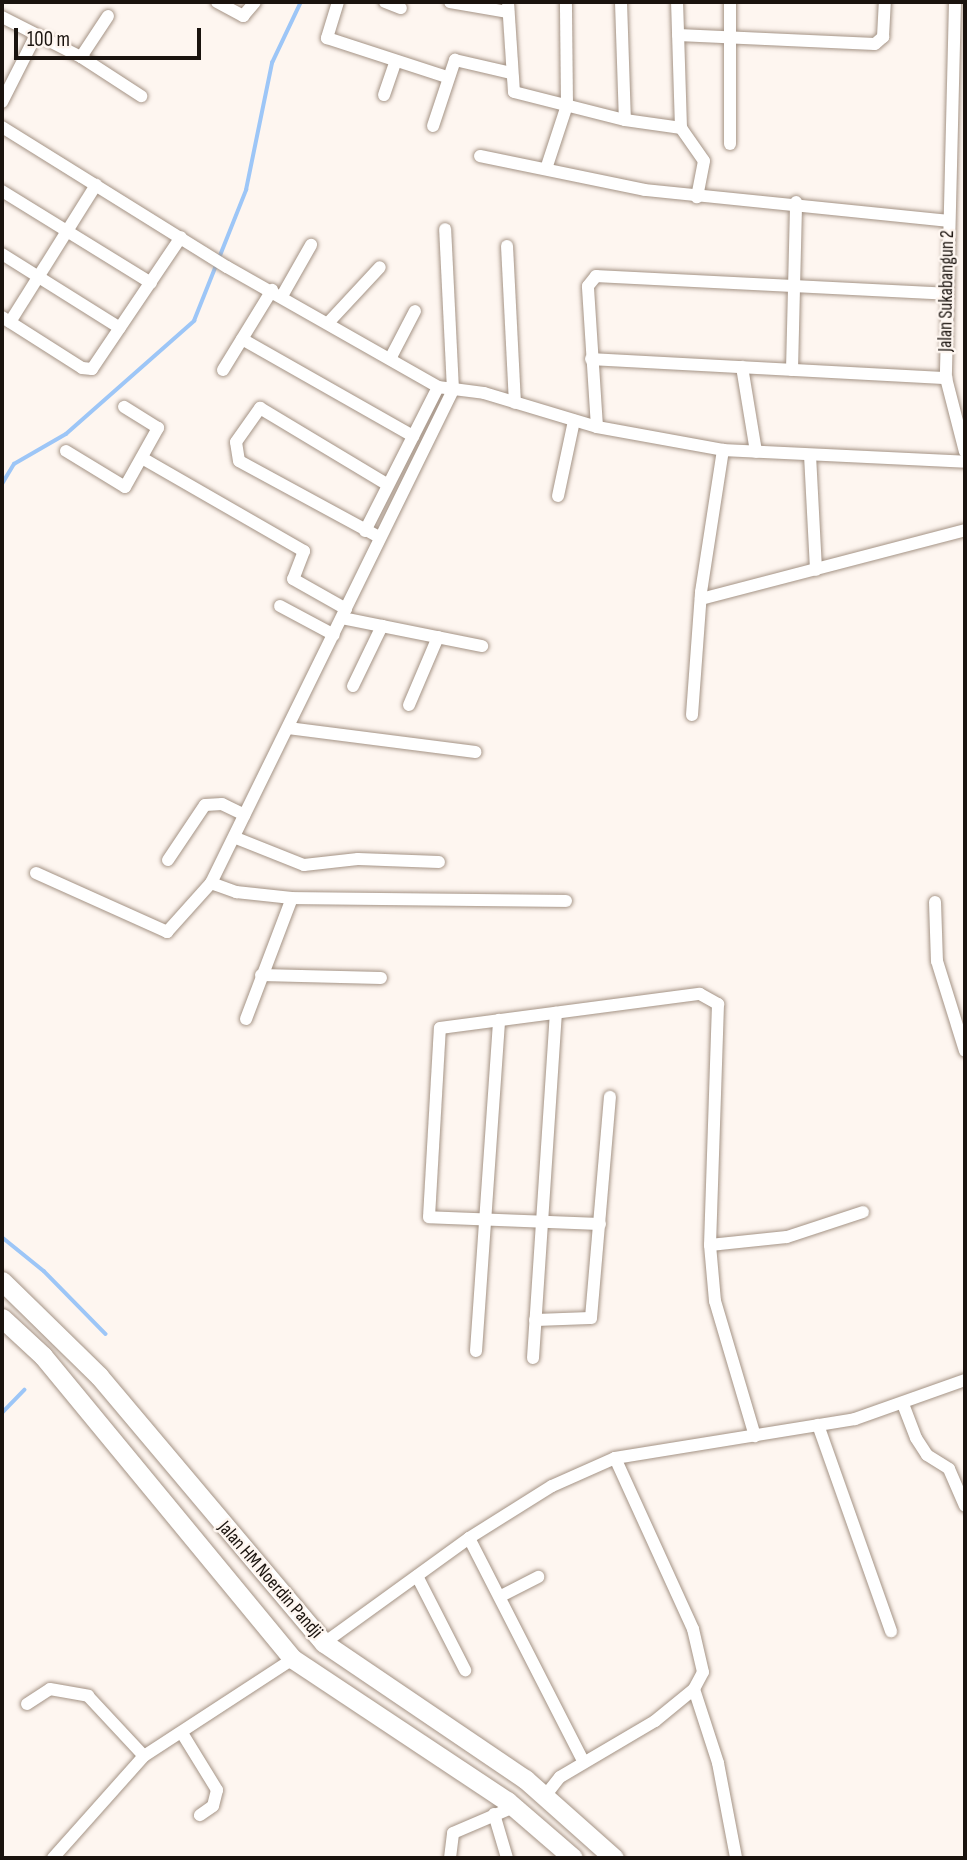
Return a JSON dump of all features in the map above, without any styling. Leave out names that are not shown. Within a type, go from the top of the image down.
[{"type":"main road","name":"Jalan HM Noerdin Pandji","points":[[2,1281],[99,1376],[324,1643],[545,1796],[614,1858]]},
{"type":"main road","name":"Jalan HM Noerdin Pandji","points":[[2,1318],[43,1356],[293,1659],[514,1807],[573,1858]]},
{"type":"street","points":[[217,2],[243,16],[255,2]]},
{"type":"street","points":[[338,2],[327,37],[447,77]]},
{"type":"street","points":[[385,2],[401,8]]},
{"type":"street","points":[[450,2],[508,7],[511,73],[518,94],[625,120],[681,128]]},
{"type":"street","points":[[546,169],[567,105],[566,2]]},
{"type":"street","points":[[621,2],[625,120]]},
{"type":"street","points":[[677,2],[681,128],[704,161],[697,197]]},
{"type":"street","points":[[730,2],[730,144]]},
{"type":"street","points":[[678,35],[879,43],[885,2]]},
{"type":"street","name":"Jalan Sukabangun 2","points":[[955,2],[959,115],[948,220],[946,378],[965,452]]},
{"type":"street","points":[[81,57],[108,16]]},
{"type":"street","points":[[2,17],[81,57],[141,96]]},
{"type":"street","points":[[2,102],[36,35]]},
{"type":"street","points":[[433,126],[453,61],[460,58],[511,73]]},
{"type":"street","points":[[384,95],[396,61]]},
{"type":"street","points":[[2,127],[227,267],[277,293],[438,387],[515,403],[597,427],[723,450],[965,462]]},
{"type":"street","points":[[480,156],[697,197],[796,202],[948,220]]},
{"type":"street","points":[[96,185],[38,277],[6,320],[88,369],[97,366],[181,237]]},
{"type":"street","points":[[2,191],[151,283]]},
{"type":"street","points":[[792,370],[796,202]]},
{"type":"street","points":[[36,873],[167,932],[211,883],[236,838],[379,537],[453,390],[444,229]]},
{"type":"street","points":[[223,370],[242,339],[311,245]]},
{"type":"street","points":[[507,246],[515,403]]},
{"type":"street","points":[[2,254],[120,328]]},
{"type":"street","points":[[328,323],[380,267]]},
{"type":"street","points":[[597,427],[588,286],[596,276],[946,294]]},
{"type":"street","points":[[390,359],[415,311]]},
{"type":"street","points":[[242,339],[413,436]]},
{"type":"street","points":[[591,359],[946,378]]},
{"type":"street","points":[[742,367],[756,452]]},
{"type":"street","points":[[365,531],[438,387]]},
{"type":"street","points":[[66,451],[125,487],[158,428],[124,407]]},
{"type":"street","points":[[379,537],[239,461],[235,454],[239,436],[260,408],[388,485]]},
{"type":"street","points":[[558,496],[574,421]]},
{"type":"street","points":[[692,715],[701,599],[723,450]]},
{"type":"street","points":[[810,455],[816,570]]},
{"type":"street","points":[[142,458],[304,551],[293,579],[344,613],[382,626],[482,646]]},
{"type":"street","points":[[701,599],[965,530]]},
{"type":"street","points":[[280,606],[334,635]]},
{"type":"street","points":[[353,685],[382,626]]},
{"type":"street","points":[[409,705],[438,637]]},
{"type":"street","points":[[288,728],[475,752]]},
{"type":"street","points":[[168,860],[192,817],[205,805],[222,804],[245,815]]},
{"type":"street","points":[[236,838],[304,865],[371,859],[439,862]]},
{"type":"street","points":[[211,883],[236,892],[292,898],[566,901]]},
{"type":"street","points":[[246,1019],[292,898]]},
{"type":"street","points":[[935,902],[937,961],[965,1051]]},
{"type":"street","points":[[261,975],[381,978]]},
{"type":"street","points":[[600,1224],[542,1219],[429,1217],[439,1030],[700,994],[718,1004],[710,1245],[715,1301],[755,1436]]},
{"type":"street","points":[[533,1358],[556,1013]]},
{"type":"street","points":[[475,1351],[499,1020]]},
{"type":"street","points":[[535,1320],[591,1318],[610,1097]]},
{"type":"street","points":[[710,1245],[787,1237],[863,1212]]},
{"type":"street","points":[[324,1643],[469,1538],[552,1486],[615,1458],[818,1426],[903,1404],[965,1380]]},
{"type":"street","points":[[903,1404],[916,1438],[927,1455],[949,1469],[965,1506]]},
{"type":"street","points":[[818,1426],[891,1631]]},
{"type":"street","points":[[545,1796],[560,1777],[655,1721],[694,1689],[703,1672],[693,1629],[615,1458]]},
{"type":"street","points":[[469,1538],[501,1595],[583,1762]]},
{"type":"street","points":[[417,1576],[465,1670]]},
{"type":"street","points":[[501,1595],[538,1577]]},
{"type":"street","points":[[53,1858],[144,1756],[293,1659]]},
{"type":"street","points":[[27,1704],[50,1689],[88,1696],[144,1756]]},
{"type":"street","points":[[694,1689],[721,1775],[736,1857]]},
{"type":"street","points":[[181,1733],[217,1790],[213,1806],[200,1815]]},
{"type":"street","points":[[450,1858],[453,1833],[514,1807]]},
{"type":"street","points":[[494,1814],[508,1858]]},
{"type":"waterway","points":[[2,484],[14,464],[66,434],[194,321],[246,190],[272,63],[301,2]]},
{"type":"waterway","points":[[2,1237],[44,1271],[106,1334]]},
{"type":"waterway","points":[[2,1413],[24,1390]]}]
